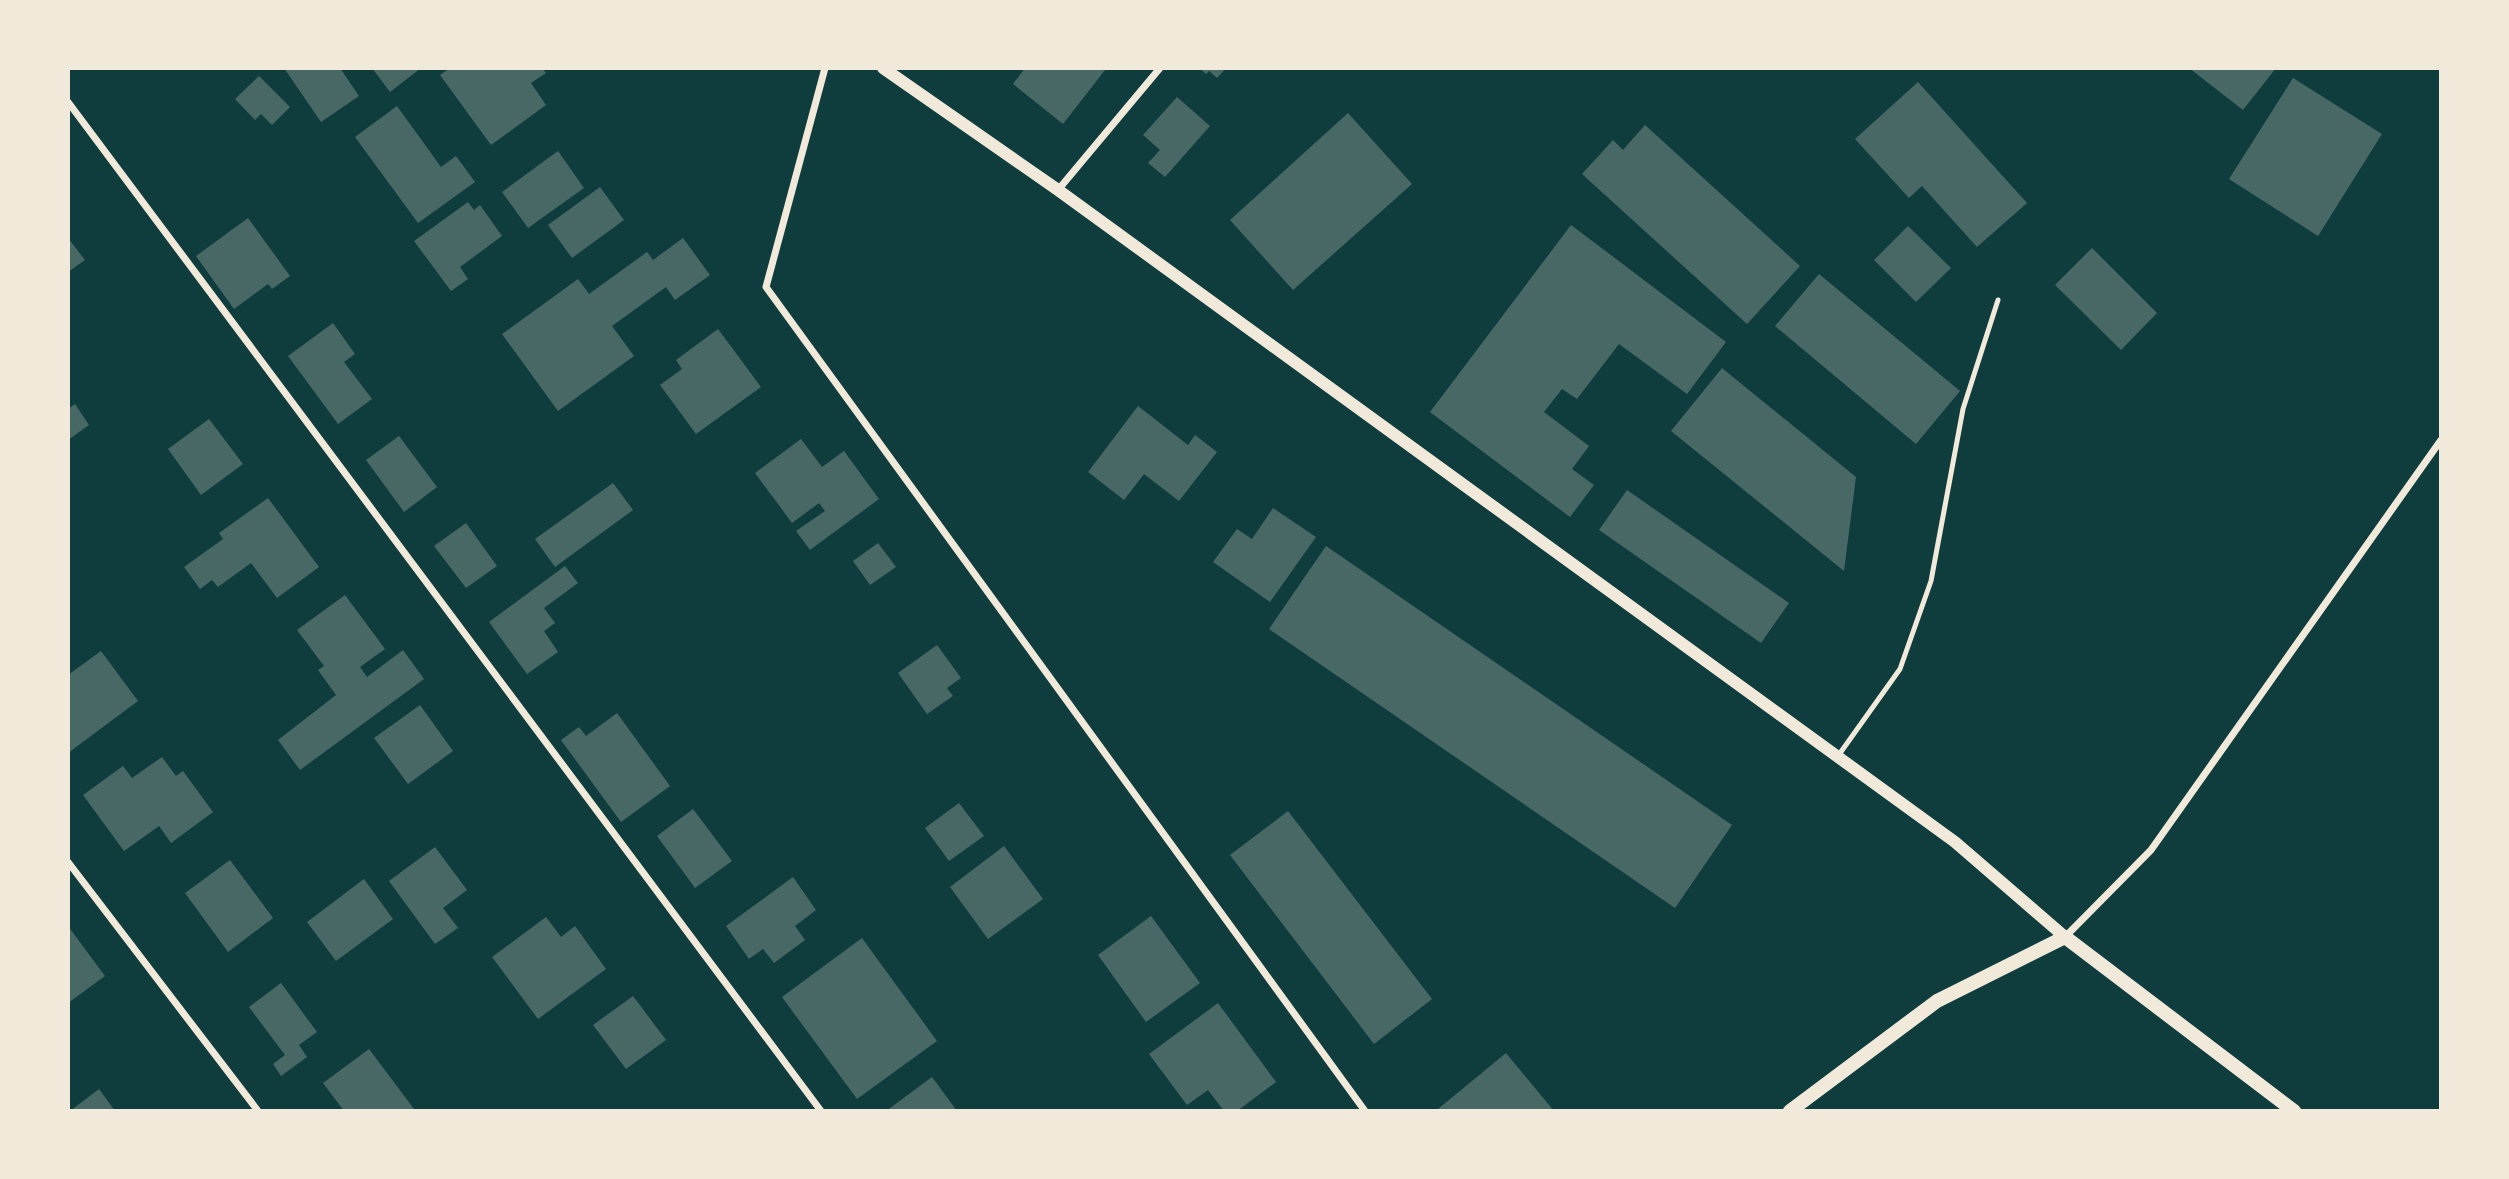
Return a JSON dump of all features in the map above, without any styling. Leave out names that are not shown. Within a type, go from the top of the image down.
[{"type":"main road","points":[[1790,1111],[1937,1002],[2066,937],[2294,1111]]},
{"type":"street","points":[[825,68],[766,287],[1365,1111]]},
{"type":"street","points":[[883,68],[1058,190],[1955,842],[2066,937],[2151,850],[2441,440]]},
{"type":"street","points":[[1058,190],[1160,68]]},
{"type":"street","points":[[68,102],[821,1111]]},
{"type":"street","points":[[68,862],[258,1111]]},
{"type":"lane","points":[[1837,757],[1900,668],[1931,582],[1963,408],[1998,300]]},
{"type":"building","points":[[284,68],[340,68],[359,96],[321,122]]},
{"type":"building","points":[[372,68],[421,68],[390,92]]},
{"type":"building","points":[[450,68],[542,68],[546,73],[531,83],[546,105],[491,145],[440,75]]},
{"type":"building","points":[[1025,68],[1105,70],[1063,124],[1013,84]]},
{"type":"building","points":[[1199,68],[1226,68],[1217,78],[1209,71],[1206,74]]},
{"type":"building","points":[[2189,68],[2276,68],[2243,110]]},
{"type":"building","points":[[259,76],[290,107],[272,125],[261,114],[255,120],[235,99]]},
{"type":"building","points":[[2293,78],[2382,134],[2318,236],[2229,179]]},
{"type":"building","points":[[1918,82],[2027,203],[1977,247],[1922,186],[1909,198],[1855,139]]},
{"type":"building","points":[[1177,97],[1210,126],[1165,177],[1148,163],[1160,150],[1143,135]]},
{"type":"building","points":[[397,106],[441,167],[456,156],[475,182],[418,223],[355,137]]},
{"type":"building","points":[[1348,113],[1412,184],[1293,290],[1230,220]]},
{"type":"building","points":[[1645,125],[1800,266],[1747,324],[1582,174],[1613,140],[1623,150]]},
{"type":"building","points":[[558,151],[584,188],[528,228],[502,192]]},
{"type":"building","points":[[600,187],[624,220],[572,258],[548,225]]},
{"type":"building","points":[[468,202],[474,210],[480,205],[502,236],[460,267],[468,279],[451,291],[414,241]]},
{"type":"building","points":[[248,218],[290,276],[272,289],[268,284],[234,309],[196,256]]},
{"type":"building","points":[[1571,225],[1726,342],[1687,394],[1619,344],[1577,399],[1562,389],[1544,412],[1589,446],[1572,469],[1594,485],[1570,517],[1430,412]]},
{"type":"building","points":[[1908,226],[1951,268],[1916,302],[1874,260]]},
{"type":"building","points":[[68,238],[85,260],[68,272]]},
{"type":"building","points":[[683,238],[710,275],[675,300],[666,287],[612,326],[634,356],[558,411],[502,334],[578,279],[589,294],[647,252],[653,260]]},
{"type":"building","points":[[2092,248],[2157,313],[2121,350],[2055,285]]},
{"type":"building","points":[[1819,274],[1960,391],[1916,444],[1775,326]]},
{"type":"building","points":[[333,323],[355,354],[344,362],[372,399],[338,424],[288,356]]},
{"type":"building","points":[[718,329],[761,387],[696,434],[660,385],[682,369],[676,360]]},
{"type":"building","points":[[1722,368],[1856,477],[1844,571],[1671,431]]},
{"type":"building","points":[[75,404],[89,425],[68,440],[68,409]]},
{"type":"building","points":[[1138,406],[1188,445],[1195,435],[1217,452],[1179,501],[1144,474],[1124,500],[1088,472]]},
{"type":"building","points":[[209,419],[243,464],[201,495],[168,449]]},
{"type":"building","points":[[399,436],[437,487],[404,512],[366,460]]},
{"type":"building","points":[[801,439],[822,467],[844,451],[879,499],[810,550],[796,531],[825,511],[819,503],[792,523],[755,473]]},
{"type":"building","points":[[613,483],[633,510],[555,567],[535,539]]},
{"type":"building","points":[[1627,490],[1789,603],[1761,643],[1599,530]]},
{"type":"building","points":[[268,498],[319,567],[277,598],[251,563],[218,587],[212,580],[200,589],[184,567],[223,539],[219,533]]},
{"type":"building","points":[[1273,508],[1316,537],[1270,602],[1213,562],[1237,529],[1252,539]]},
{"type":"building","points":[[466,523],[497,566],[466,588],[434,546]]},
{"type":"building","points":[[878,543],[896,567],[870,585],[853,561]]},
{"type":"building","points":[[1326,546],[1732,825],[1675,908],[1269,629]]},
{"type":"building","points":[[565,566],[578,583],[544,608],[555,623],[544,631],[558,652],[527,674],[489,622]]},
{"type":"building","points":[[345,595],[385,649],[360,667],[367,677],[403,650],[424,679],[300,770],[278,740],[336,695],[318,670],[324,666],[297,630]]},
{"type":"building","points":[[937,645],[961,678],[947,688],[953,696],[927,714],[898,673]]},
{"type":"building","points":[[101,651],[138,701],[68,753],[68,675]]},
{"type":"building","points":[[420,705],[453,751],[408,784],[374,738]]},
{"type":"building","points":[[617,713],[670,786],[621,822],[561,740],[579,727],[586,736]]},
{"type":"building","points":[[162,757],[176,776],[183,771],[213,812],[171,843],[159,826],[124,851],[83,795],[123,766],[132,778]]},
{"type":"building","points":[[959,803],[984,836],[949,861],[925,828]]},
{"type":"building","points":[[693,809],[732,861],[695,888],[657,836]]},
{"type":"building","points":[[1288,811],[1432,999],[1374,1044],[1230,855]]},
{"type":"building","points":[[1004,846],[1043,899],[988,939],[950,887]]},
{"type":"building","points":[[435,847],[467,890],[443,908],[458,928],[435,944],[389,881]]},
{"type":"building","points":[[230,860],[273,918],[228,952],[185,893]]},
{"type":"building","points":[[793,877],[816,910],[795,926],[805,940],[774,963],[763,949],[749,959],[726,926]]},
{"type":"building","points":[[364,879],[393,919],[336,961],[307,922]]},
{"type":"building","points":[[1151,916],[1200,983],[1146,1022],[1098,955]]},
{"type":"building","points":[[546,917],[561,937],[575,926],[606,969],[538,1019],[492,957]]},
{"type":"building","points":[[68,926],[105,976],[68,1003]]},
{"type":"building","points":[[862,938],[937,1041],[857,1099],[782,997]]},
{"type":"building","points":[[281,983],[317,1032],[299,1045],[307,1057],[281,1076],[273,1064],[285,1055],[249,1007]]},
{"type":"building","points":[[633,996],[666,1040],[626,1069],[593,1025]]},
{"type":"building","points":[[1218,1003],[1276,1082],[1237,1111],[1224,1111],[1208,1090],[1187,1105],[1149,1054]]},
{"type":"building","points":[[369,1049],[414,1109],[344,1111],[323,1083]]},
{"type":"building","points":[[1506,1053],[1554,1111],[1439,1111],[1438,1109]]},
{"type":"building","points":[[932,1077],[957,1111],[886,1111]]},
{"type":"building","points":[[99,1089],[115,1111],[70,1111]]}]
